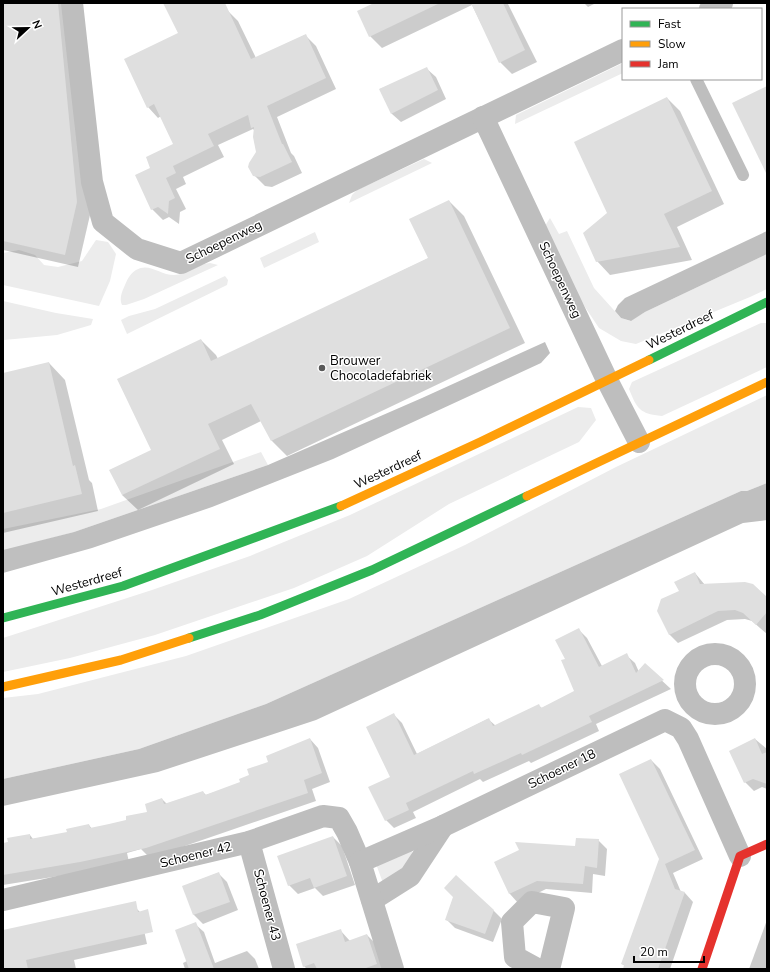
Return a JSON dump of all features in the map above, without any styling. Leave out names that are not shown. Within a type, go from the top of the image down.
[{"type":"main road","name":"Westerdreef","points":[[3,618],[123,586],[331,511],[480,442],[767,302]]},
{"type":"main road","points":[[3,687],[121,660],[260,615],[372,570],[767,382]]},
{"type":"main road","points":[[702,969],[740,856],[767,844]]},
{"type":"street","name":"Schoepenweg","points":[[72,3],[92,182],[103,222],[137,249],[181,262],[622,50]]},
{"type":"street","points":[[712,8],[722,3]]},
{"type":"street","name":"Schoepenweg","points":[[483,117],[607,380],[640,442]]},
{"type":"street","points":[[699,710],[681,728],[688,739],[740,856]]},
{"type":"street","name":"Schoener 18","points":[[360,862],[443,826],[665,720],[681,728]]},
{"type":"street","name":"Schoener 42","points":[[3,900],[249,842],[323,816],[339,818],[360,862]]},
{"type":"street","points":[[372,900],[410,876],[443,826]]},
{"type":"street","name":"Schoener 43","points":[[249,842],[284,969]]},
{"type":"street","points":[[360,862],[393,969]]},
{"type":"street","points":[[537,969],[515,957],[512,922],[532,902],[564,908],[549,969]]},
{"type":"lane","points":[[696,80],[743,175]]},
{"type":"shaded area","points":[[622,63],[622,73],[515,124],[516,115]]},
{"type":"shaded area","points":[[424,159],[432,163],[349,203],[352,195],[357,190]]},
{"type":"shaded area","points":[[550,218],[559,234],[567,231],[594,288],[621,318],[630,321],[645,312],[767,254],[767,289],[636,344],[621,341],[599,328],[575,292],[545,226]]},
{"type":"shaded area","points":[[767,231],[767,254],[645,312],[631,321],[621,318],[615,311],[618,305],[625,298]]},
{"type":"shaded area","points":[[315,232],[319,242],[264,268],[260,258]]},
{"type":"shaded area","points":[[96,240],[108,242],[116,254],[110,281],[99,306],[3,285],[3,253],[19,250],[35,255],[44,265],[58,267],[82,261]]},
{"type":"shaded area","points":[[210,263],[218,265],[144,299],[122,305],[121,297],[127,280],[136,270],[145,267],[169,274],[179,275],[201,265]]},
{"type":"shaded area","points":[[225,276],[228,280],[227,285],[127,334],[121,320],[129,316],[155,309]]},
{"type":"shaded area","points":[[3,301],[56,313],[93,319],[91,325],[57,335],[4,340]]},
{"type":"shaded area","points":[[761,323],[767,323],[767,367],[662,416],[644,412],[637,406],[629,389],[632,382]]},
{"type":"shaded area","points":[[545,342],[550,353],[541,363],[333,459],[212,507],[92,548],[3,573],[3,550],[74,532],[268,465],[422,398]]},
{"type":"shaded area","points":[[767,395],[767,483],[747,491],[741,491],[266,704],[139,749],[3,779],[3,698],[38,694],[186,656],[349,599],[465,545],[616,467]]},
{"type":"shaded area","points":[[578,407],[591,408],[596,420],[579,442],[449,504],[367,556],[294,588],[155,635],[70,658],[3,672],[3,638],[152,590],[250,556],[350,515]]},
{"type":"shaded area","points":[[261,452],[268,465],[74,532],[3,551],[3,529],[101,509]]},
{"type":"shaded area","points":[[767,483],[767,520],[743,523],[316,720],[158,772],[3,806],[3,779],[139,749],[266,704],[741,491],[747,491]]},
{"type":"shaded area","points":[[413,846],[410,860],[404,869],[383,883],[376,864]]},
{"type":"building","points":[[3,3],[58,3],[77,202],[65,255],[3,241]]},
{"type":"building","points":[[163,3],[225,3],[251,59],[306,34],[326,78],[267,106],[282,144],[292,162],[260,177],[253,176],[248,167],[256,152],[253,137],[254,127],[251,128],[248,115],[208,134],[214,146],[173,166],[176,173],[166,178],[175,198],[169,201],[168,214],[158,207],[151,210],[135,175],[150,168],[146,157],[173,144],[154,104],[147,108],[124,59],[178,33]]},
{"type":"building","points":[[374,3],[440,3],[369,37],[357,11]]},
{"type":"building","points":[[471,3],[503,3],[525,50],[499,63]]},
{"type":"building","points":[[427,67],[438,90],[391,114],[379,89]]},
{"type":"building","points":[[767,86],[767,175],[732,103]]},
{"type":"building","points":[[667,97],[712,191],[664,214],[680,247],[596,262],[583,233],[607,213],[574,142]]},
{"type":"building","points":[[449,200],[510,328],[271,441],[251,404],[208,424],[220,449],[122,495],[109,470],[151,450],[117,379],[201,339],[211,361],[428,258],[409,219]]},
{"type":"building","points":[[49,362],[73,466],[75,465],[82,494],[3,513],[3,373]]},
{"type":"building","points":[[695,572],[700,584],[745,582],[753,584],[767,597],[767,612],[756,625],[743,613],[735,610],[718,611],[669,635],[657,611],[661,599],[679,591],[674,582]]},
{"type":"building","points":[[579,628],[599,667],[627,653],[636,673],[645,663],[664,680],[589,716],[592,722],[522,755],[521,753],[474,774],[473,771],[406,803],[409,810],[385,821],[368,787],[390,777],[366,727],[394,713],[414,755],[489,718],[493,726],[539,704],[541,708],[574,691],[561,660],[565,659],[555,640]]},
{"type":"building","points":[[310,738],[322,773],[304,780],[308,793],[146,848],[80,862],[3,875],[3,843],[8,842],[7,838],[30,834],[30,839],[67,832],[66,829],[89,824],[90,828],[109,824],[126,820],[126,816],[147,812],[145,804],[162,798],[164,804],[203,791],[205,795],[240,782],[239,779],[249,775],[247,769],[268,762],[266,756]]},
{"type":"building","points":[[755,738],[762,754],[767,752],[767,784],[753,779],[744,783],[729,751]]},
{"type":"building","points":[[651,759],[695,850],[665,864],[675,889],[685,892],[658,969],[623,969],[624,965],[621,964],[659,859],[619,774]]},
{"type":"building","points":[[333,836],[347,876],[314,888],[310,878],[288,886],[277,856]]},
{"type":"building","points":[[576,838],[599,839],[597,868],[585,866],[583,884],[537,881],[509,894],[494,862],[519,850],[515,842],[575,846]]},
{"type":"building","points":[[219,872],[230,902],[193,915],[182,886]]},
{"type":"building","points":[[456,875],[494,910],[485,934],[445,920],[453,897],[444,888]]},
{"type":"building","points":[[136,901],[138,912],[148,909],[153,932],[26,960],[28,969],[3,969],[3,930]]},
{"type":"building","points":[[196,922],[214,969],[189,969],[175,930]]},
{"type":"building","points":[[341,929],[345,942],[367,934],[377,964],[363,969],[317,969],[314,963],[303,967],[296,944]]},
{"type":"traffic: fast","points":[[649,360],[767,302]]},
{"type":"traffic: fast","points":[[189,638],[260,615],[372,570],[527,496]]},
{"type":"traffic: fast","points":[[3,618],[123,586],[341,506]]},
{"type":"traffic: slow","points":[[341,506],[480,442],[649,360]]},
{"type":"traffic: slow","points":[[527,496],[767,382]]},
{"type":"traffic: slow","points":[[3,687],[121,660],[189,638]]},
{"type":"traffic: jam","points":[[702,969],[740,856],[767,844]]},
{"type":"place","name":"Brouwer Chocoladefabriek","points":[[322,368]]}]
